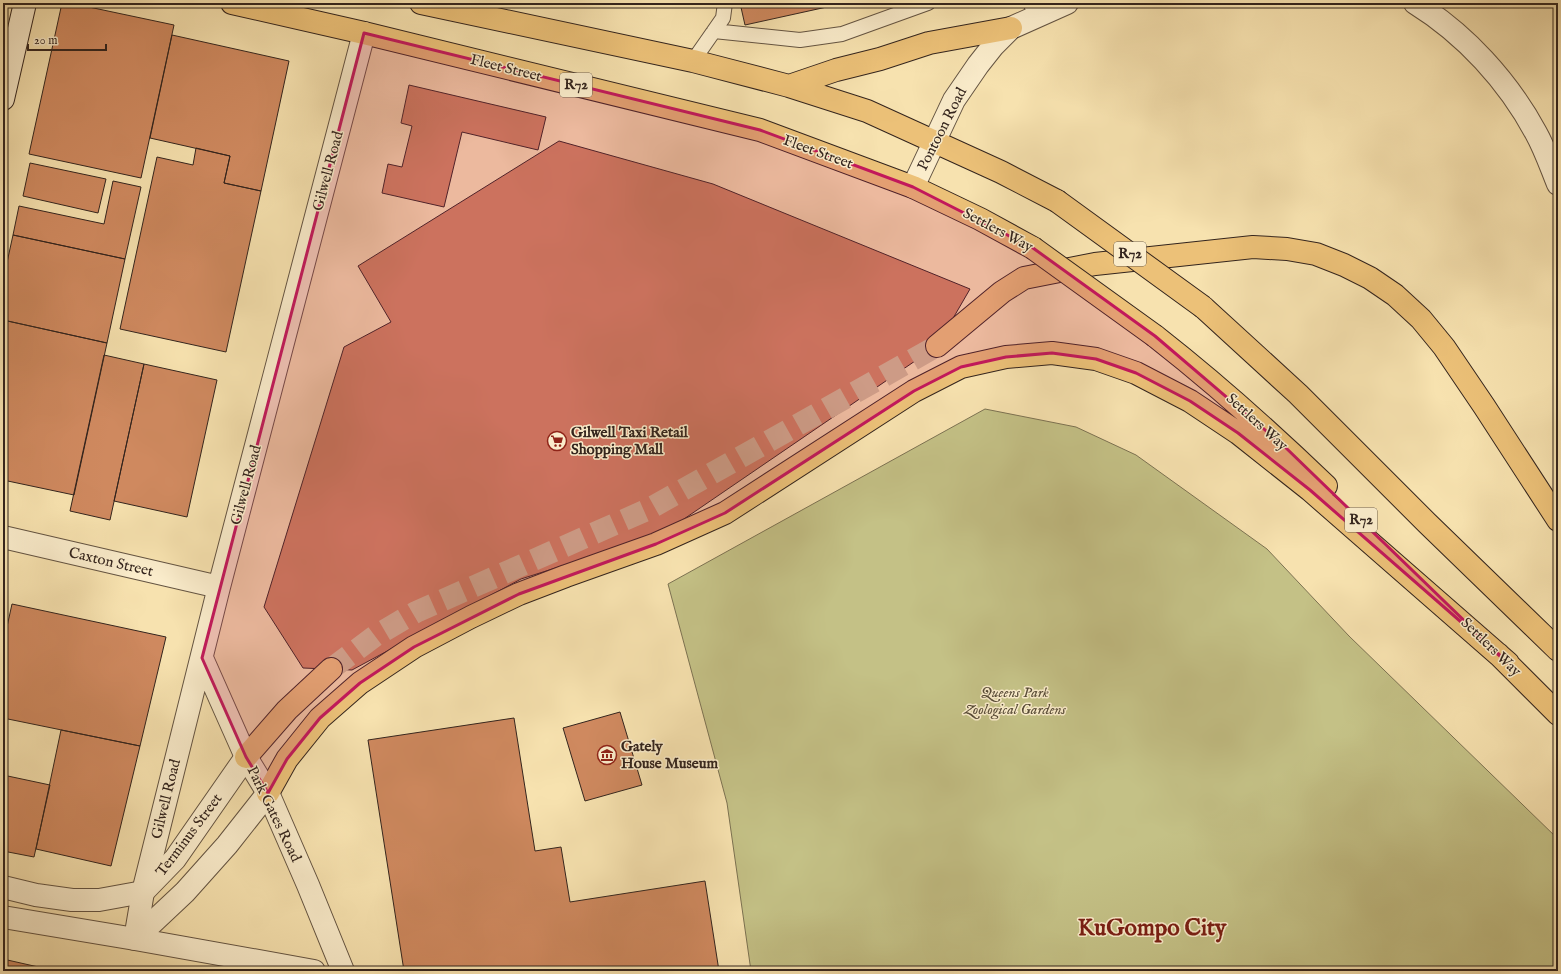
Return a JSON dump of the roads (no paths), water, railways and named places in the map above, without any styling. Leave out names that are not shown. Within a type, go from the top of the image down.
[{"type":"main road","name":"Fleet Street","points":[[232,3],[364,32],[760,130],[913,187]]},
{"type":"main road","name":"R72","points":[[421,3],[693,60],[789,86],[867,111],[1001,172],[1057,201],[1203,307],[1298,394],[1427,523],[1558,650]]},
{"type":"main road","points":[[789,86],[836,70],[929,43],[1011,28]]},
{"type":"main road","name":"Settlers Way","points":[[913,187],[980,219],[1032,248],[1156,336],[1207,377],[1285,447],[1508,663],[1558,714]]},
{"type":"main road","points":[[937,346],[1002,292],[1024,278],[1095,264],[1253,248],[1287,249],[1316,254],[1344,265],[1370,278],[1395,295],[1421,319],[1453,360],[1558,520]]},
{"type":"main road","points":[[268,793],[287,759],[320,718],[360,683],[414,647],[519,594],[656,544],[725,512],[914,391],[961,368],[1006,357],[1052,353],[1096,359],[1136,373],[1190,401],[1238,433],[1310,490],[1508,663]]},
{"type":"main road","points":[[246,757],[287,710],[331,669]]},
{"type":"street","points":[[3,99],[24,3]]},
{"type":"street","name":"Pontoon Road","points":[[913,187],[954,100],[993,46],[1011,28],[1034,9],[1067,3]]},
{"type":"street","points":[[1415,3],[1456,34],[1488,64],[1515,99],[1537,134],[1558,184]]},
{"type":"street","name":"Gilwell Road","points":[[135,938],[143,892],[219,587],[364,32]]},
{"type":"street","name":"Caxton Street","points":[[3,537],[219,587]]},
{"type":"street","name":"Park Gates Road","points":[[202,658],[246,757],[268,793],[343,971]]},
{"type":"street","name":"Terminus Street","points":[[143,892],[175,859],[246,757]]},
{"type":"street","name":"Terminus Street","points":[[135,938],[185,892],[228,845],[268,793]]},
{"type":"street","points":[[3,887],[36,895],[72,900],[99,900],[143,892]]},
{"type":"street","points":[[3,917],[135,938],[314,971]]},
{"type":"lane","points":[[693,60],[723,18],[726,3]]},
{"type":"lane","points":[[714,31],[800,40],[842,34],[928,3]]},
{"type":"tunnel","points":[[331,669],[375,636],[416,612],[649,509],[937,346]]},
{"type":"place","name":"Gilwell Taxi Retail Shopping Mall","points":[[557,441]]},
{"type":"place","name":"Gately House Museum","points":[[607,755]]},
{"type":"district","name":"KuGompo City","points":[[1152,928]]},
{"type":"park label","name":"Queens Park Zoological Gardens","points":[[1015,700]]}]
